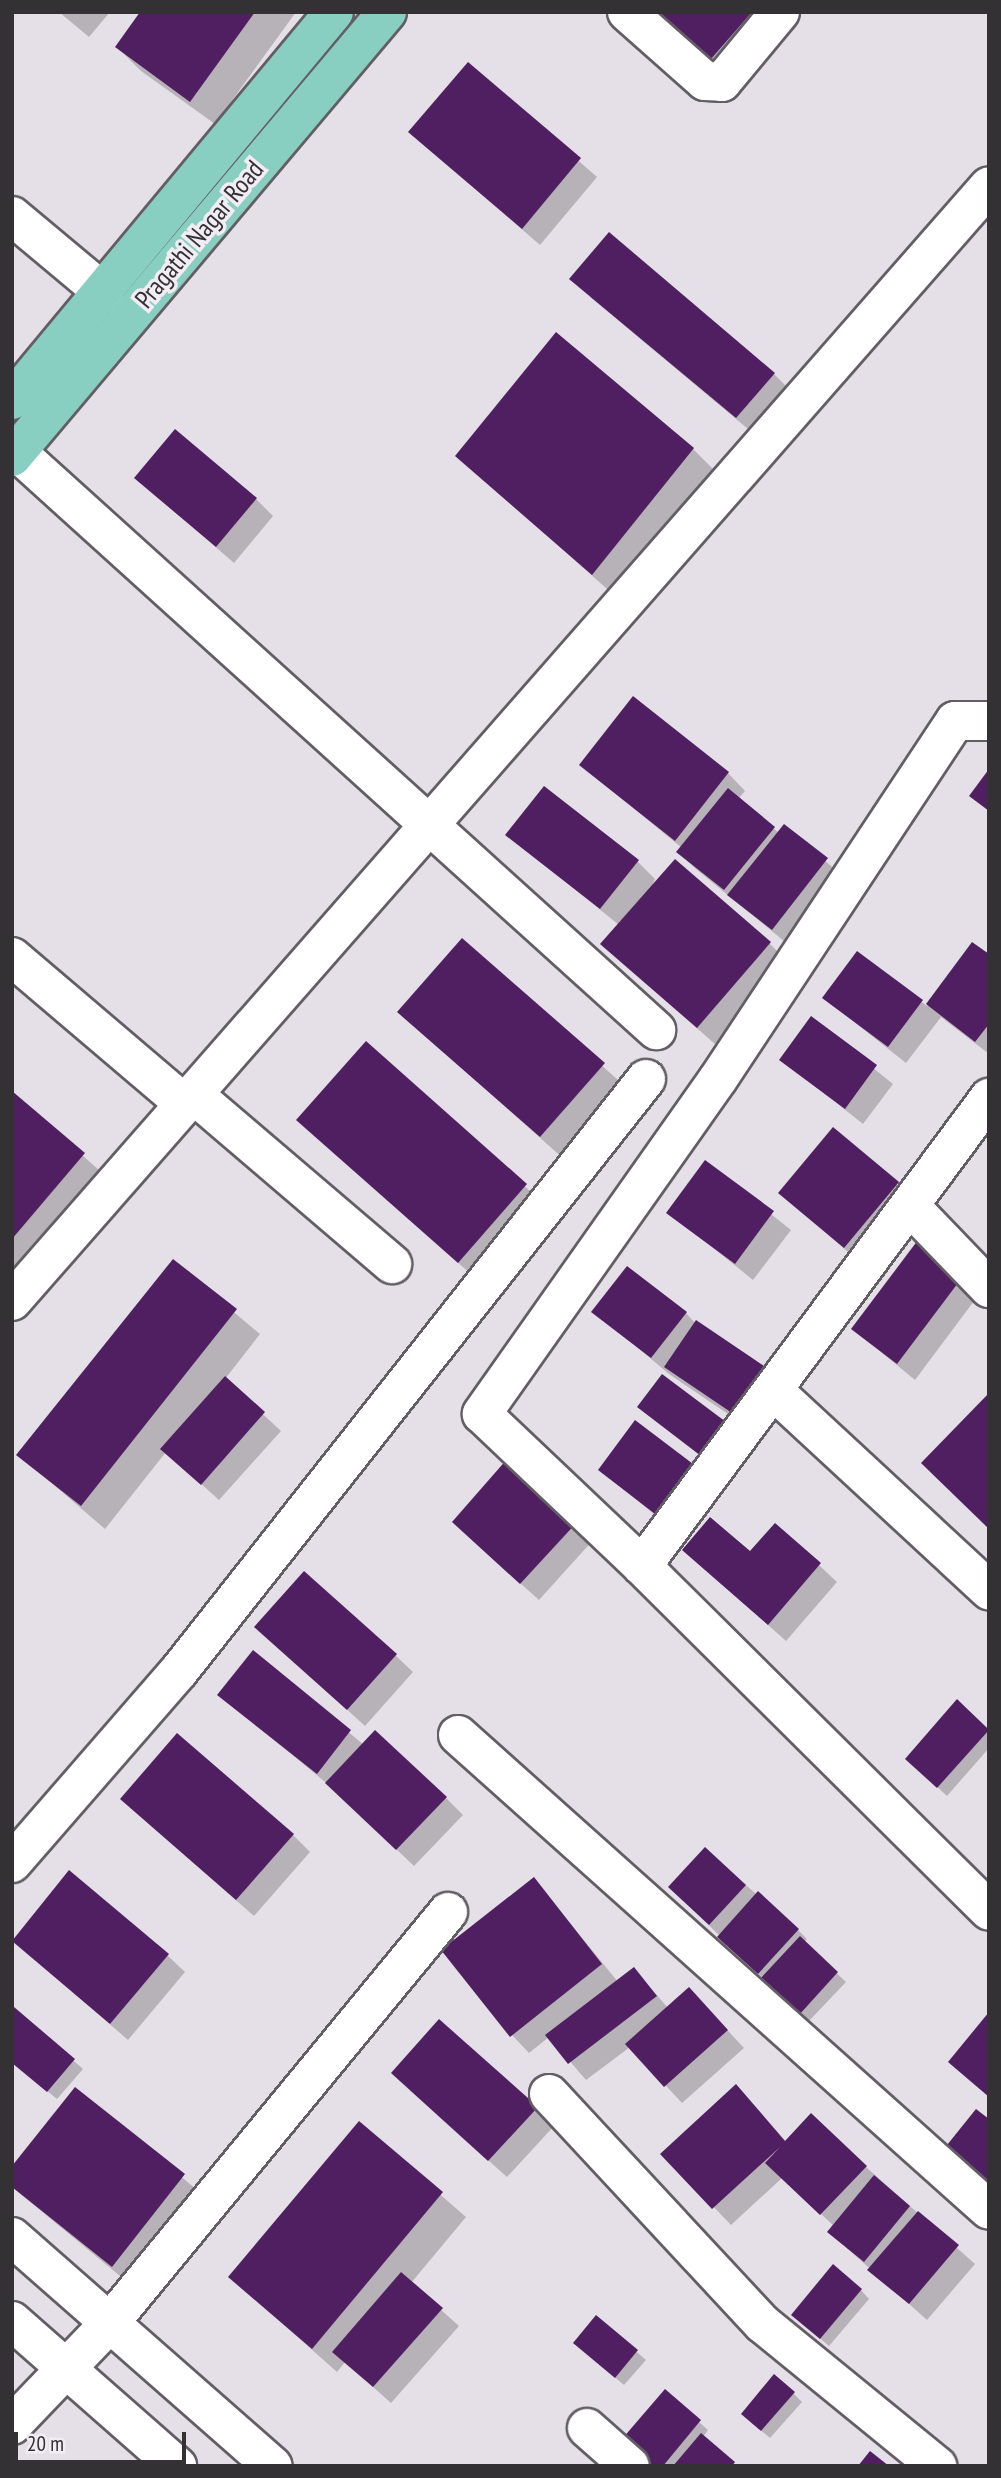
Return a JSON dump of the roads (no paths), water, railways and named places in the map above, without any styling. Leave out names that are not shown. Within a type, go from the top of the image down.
[{"type":"main road","name":"Pragathi Nagar Road","points":[[12,400],[104,293],[334,12]]},
{"type":"main road","name":"Pragathi Nagar Road","points":[[15,454],[387,12]]},
{"type":"street","points":[[627,12],[705,81],[722,82],[780,12]]},
{"type":"street","points":[[12,1301],[989,186]]},
{"type":"street","points":[[12,216],[104,293]]},
{"type":"street","points":[[15,454],[656,1030]]},
{"type":"street","points":[[989,721],[955,721],[718,1079],[482,1414],[642,1566],[989,1910]]},
{"type":"street","points":[[12,957],[392,1264]]},
{"type":"street","points":[[12,1863],[179,1671],[646,1079]]},
{"type":"street","points":[[642,1566],[775,1392],[989,1098]]},
{"type":"street","points":[[910,1206],[989,1287]]},
{"type":"street","points":[[775,1392],[989,1590]]},
{"type":"street","points":[[458,1735],[989,2210]]},
{"type":"street","points":[[12,2425],[108,2325],[448,1912]]},
{"type":"street","points":[[549,2094],[763,2324],[937,2466]]},
{"type":"street","points":[[12,2237],[108,2325],[273,2466]]},
{"type":"street","points":[[12,2320],[177,2466]]},
{"type":"street","points":[[587,2428],[630,2466]]}]
